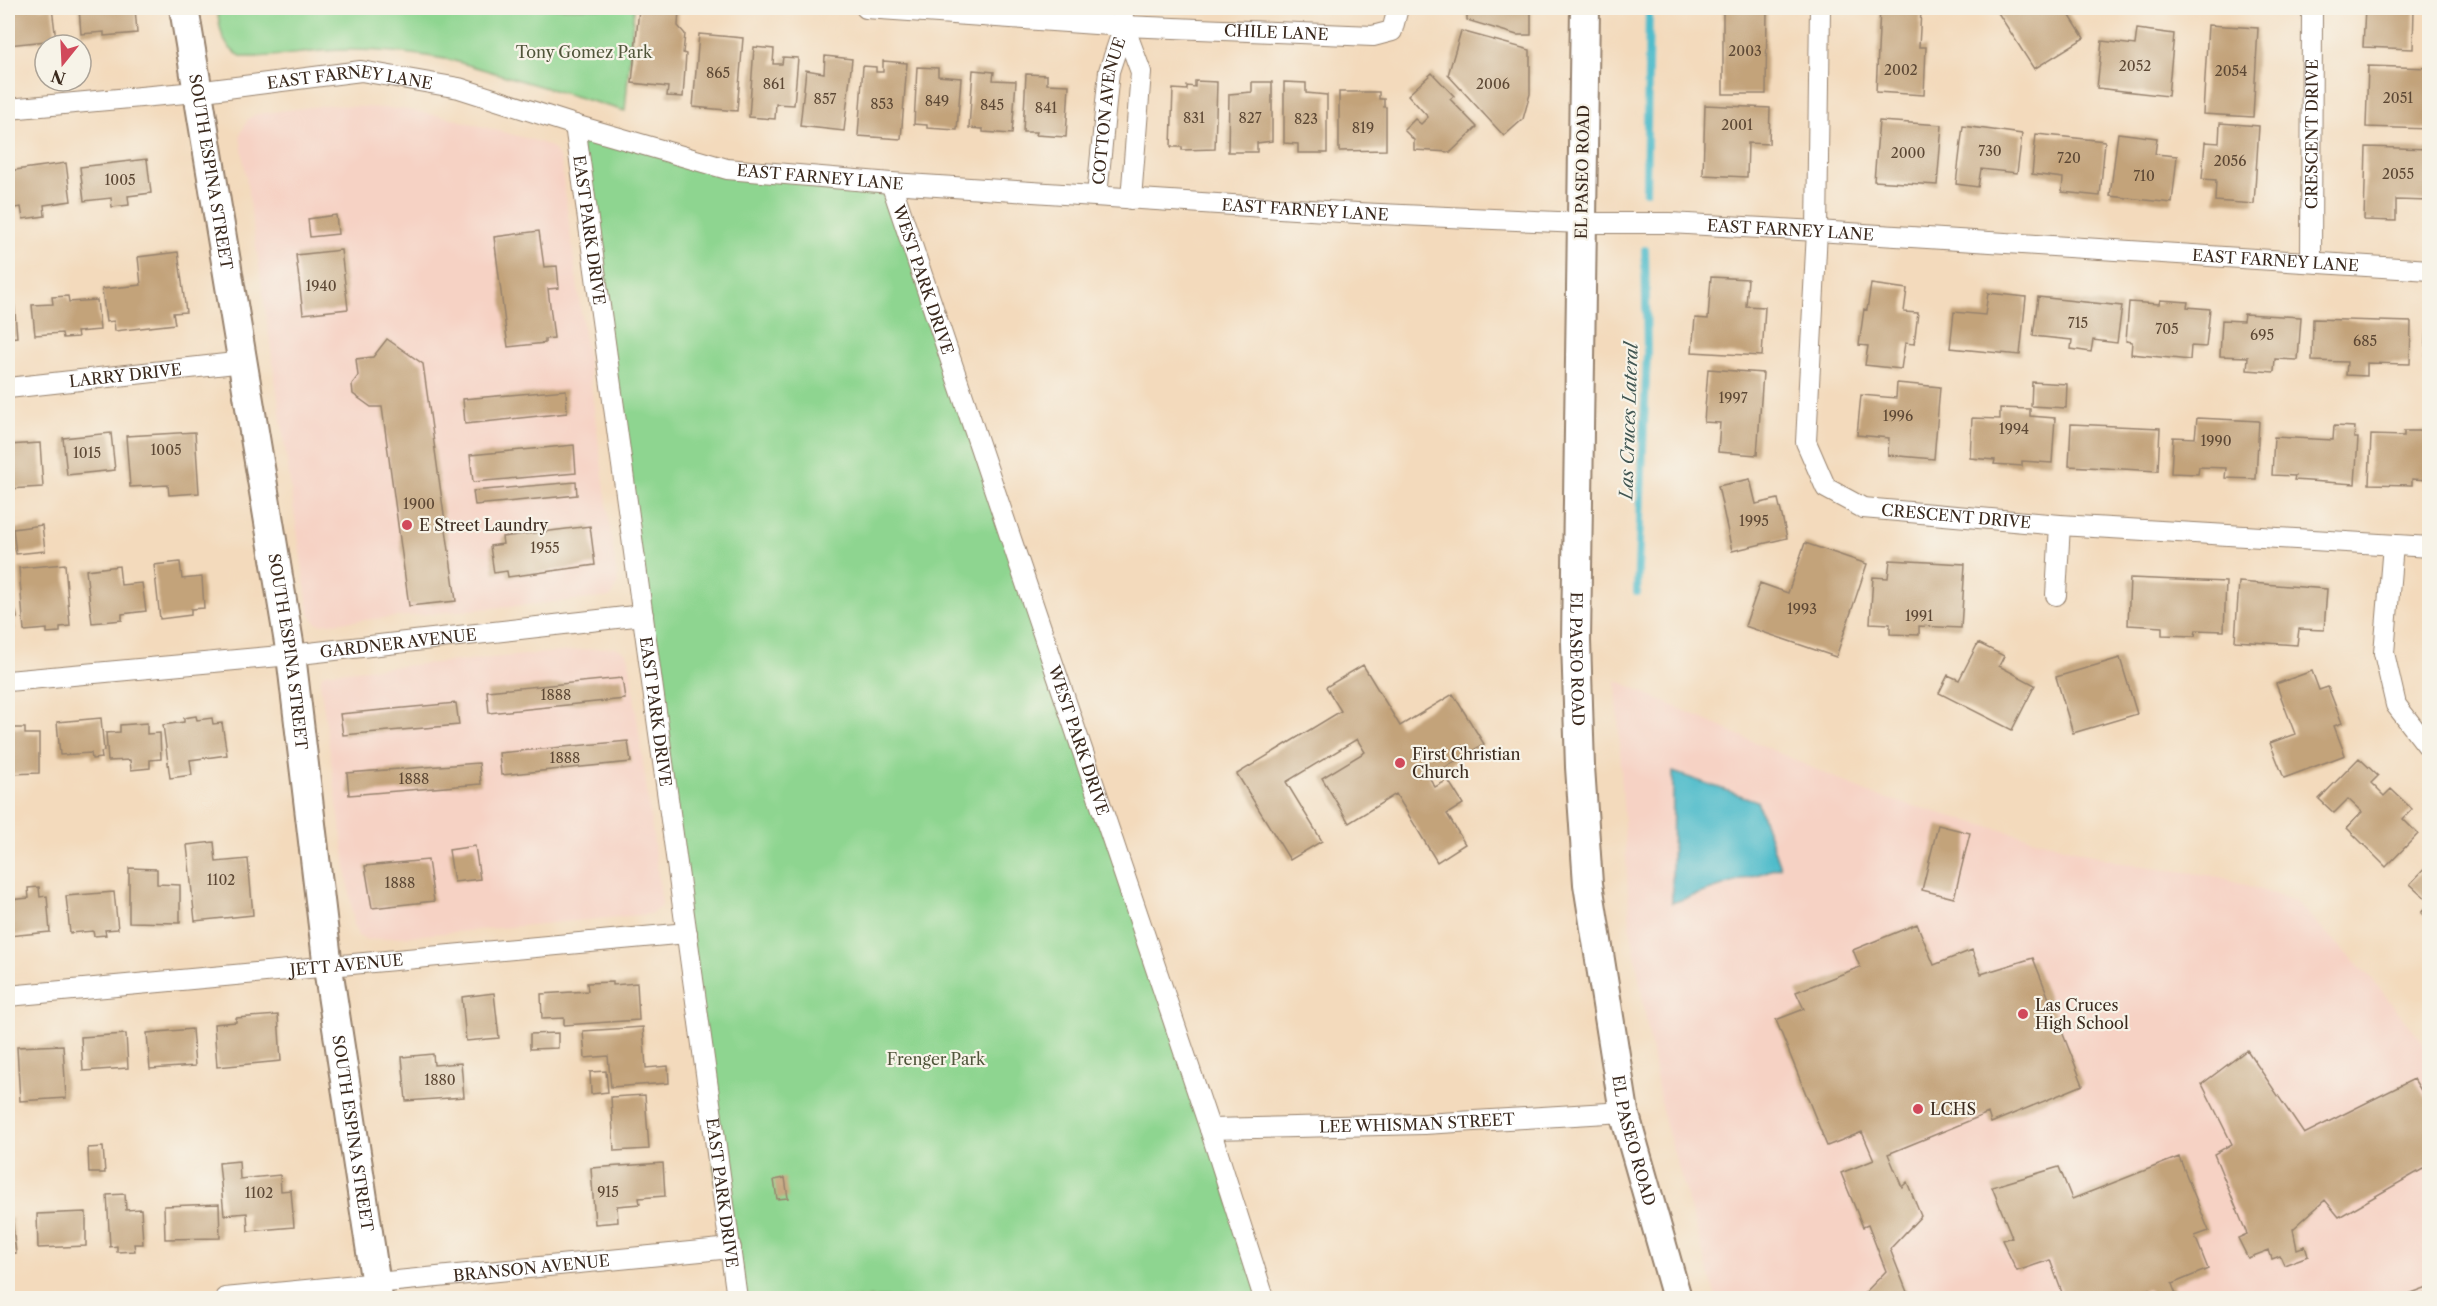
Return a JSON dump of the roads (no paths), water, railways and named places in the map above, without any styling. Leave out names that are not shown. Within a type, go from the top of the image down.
[{"type":"street","name":"SOUTH ESPINA STREET","points":[[184,8],[196,92],[244,362],[291,655],[328,968],[377,1291]]},
{"type":"street","name":"CHILE LANE","points":[[866,8],[1123,17],[1372,36],[1392,31],[1398,8]]},
{"type":"street","name":"EL PASEO ROAD","points":[[1585,8],[1576,642],[1580,767],[1588,884],[1624,1112],[1677,1299]]},
{"type":"street","name":"CRESCENT DRIVE","points":[[1820,8],[1817,231],[1806,442],[1826,488],[1863,508],[2060,525],[2430,547]]},
{"type":"street","name":"CRESCENT DRIVE","points":[[2310,262],[2312,8]]},
{"type":"street","name":"COTTON AVENUE","points":[[1097,196],[1109,71],[1123,17]]},
{"type":"street","name":"COTTON AVENUE","points":[[1123,17],[1141,72],[1131,199]]},
{"type":"street","name":"EAST FARNEY LANE","points":[[8,110],[196,92],[360,71],[459,88],[575,125],[727,169],[891,183],[1357,213],[1581,223],[1669,223],[2430,270]]},
{"type":"street","name":"EAST PARK DRIVE","points":[[575,125],[731,1248],[736,1299]]},
{"type":"street","name":"WEST PARK DRIVE","points":[[891,183],[1210,1129],[1264,1299]]},
{"type":"street","name":"LARRY DRIVE","points":[[8,388],[244,362]]},
{"type":"street","points":[[2056,595],[2060,525]]},
{"type":"street","points":[[2392,545],[2385,653],[2396,705],[2430,749]]},
{"type":"street","name":"GARDNER AVENUE","points":[[8,681],[291,655],[643,615]]},
{"type":"street","name":"JETT AVENUE","points":[[8,996],[687,933]]},
{"type":"street","name":"LEE WHISMAN STREET","points":[[1210,1129],[1424,1124],[1624,1112]]},
{"type":"street","name":"BRANSON AVENUE","points":[[225,1299],[377,1291],[731,1248]]},
{"type":"water","points":[[1673,772],[1757,801],[1780,867],[1672,903]]},
{"type":"waterway","name":"Las Cruces Lateral","points":[[1646,191],[1649,8]]},
{"type":"waterway","name":"Las Cruces Lateral","points":[[1637,592],[1647,353],[1645,250]]},
{"type":"place","name":"E Street Laundry","points":[[407,525]]},
{"type":"place","name":"First Christian Church","points":[[1400,763]]},
{"type":"place","name":"Las Cruces High School","points":[[2023,1014]]},
{"type":"place","name":"LCHS","points":[[1918,1109]]},
{"type":"park label","name":"Tony Gomez Park","points":[[584,52]]},
{"type":"park label","name":"Frenger Park","points":[[936,1059]]}]
